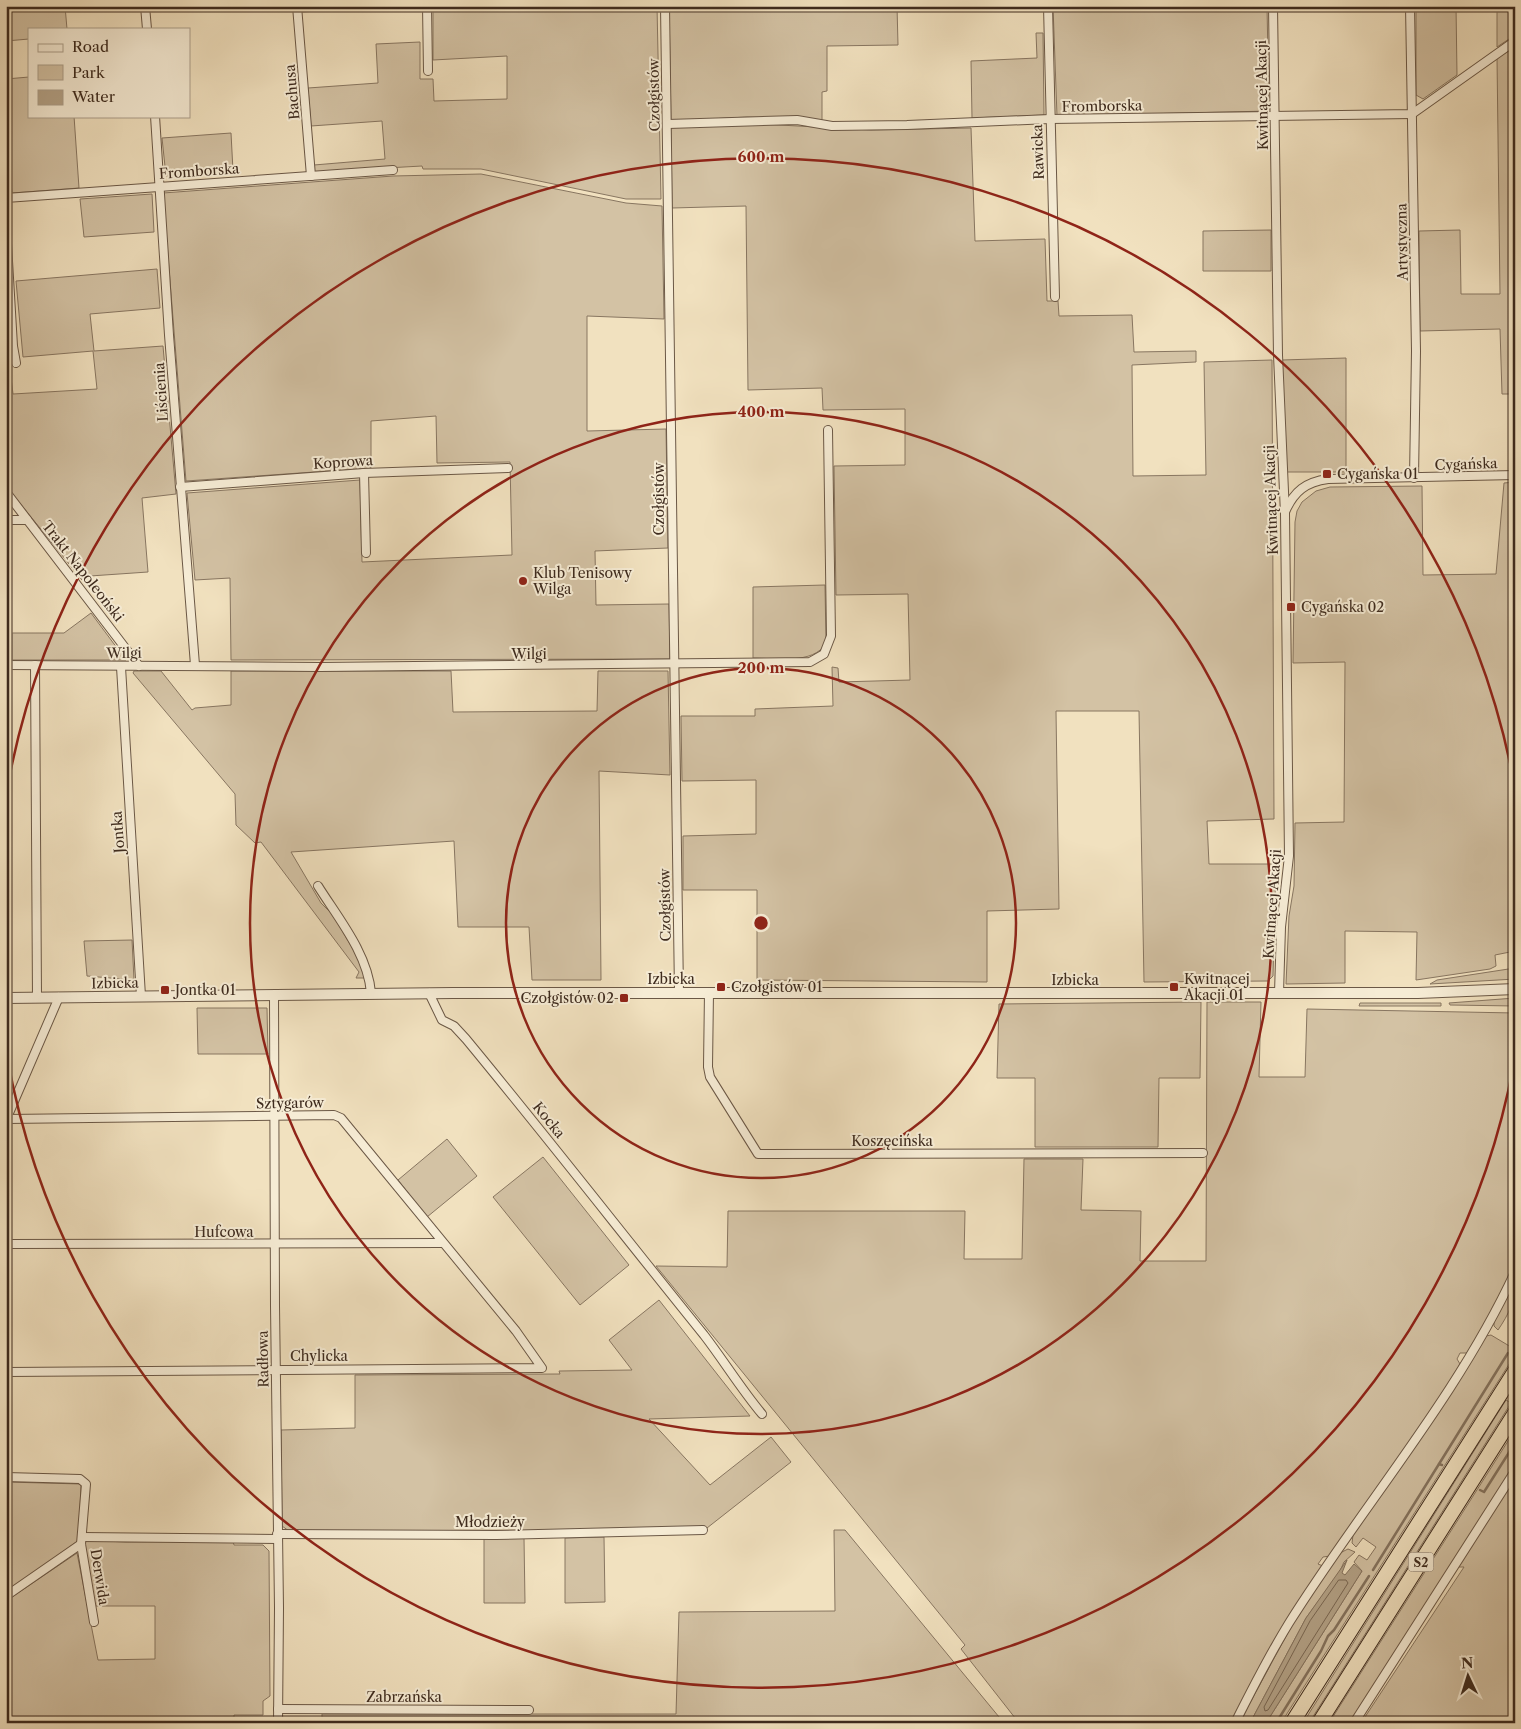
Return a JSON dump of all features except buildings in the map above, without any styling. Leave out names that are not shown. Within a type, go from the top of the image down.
[{"type":"highway","name":"S2","points":[[1292,1723],[1515,1371]]},
{"type":"highway","name":"S2","points":[[1320,1723],[1515,1413]]},
{"type":"street","points":[[145,6],[147,28]]},
{"type":"street","name":"Bachusa","points":[[297,6],[311,176]]},
{"type":"street","points":[[428,6],[428,71]]},
{"type":"street","name":"Czołgistów","points":[[665,6],[679,992]]},
{"type":"street","name":"Rawicka","points":[[1048,6],[1055,297]]},
{"type":"street","name":"Kwitnącej Akacji","points":[[1273,6],[1278,355],[1285,514],[1289,856],[1281,927],[1279,993]]},
{"type":"street","name":"Artystyczna","points":[[1410,6],[1416,350],[1414,478]]},
{"type":"street","points":[[1412,114],[1515,41]]},
{"type":"street","name":"Fromborska","points":[[668,124],[797,120],[832,126],[907,125],[1050,119],[1412,114]]},
{"type":"street","name":"Liścienia","points":[[154,118],[180,487],[195,665]]},
{"type":"street","name":"Fromborska","points":[[6,198],[393,170]]},
{"type":"street","points":[[6,227],[13,346],[16,363]]},
{"type":"street","name":"Wilgi","points":[[6,665],[320,667],[673,665],[810,662],[820,658],[827,649],[830,636],[828,430]]},
{"type":"street","name":"Koprowa","points":[[180,487],[364,472],[508,468]]},
{"type":"street","points":[[364,472],[366,554]]},
{"type":"street","name":"Cygańska","points":[[1285,514],[1291,498],[1300,488],[1313,481],[1328,479],[1515,475]]},
{"type":"street","name":"Trakt Napoleoński","points":[[6,492],[140,666]]},
{"type":"street","points":[[6,520],[27,520]]},
{"type":"street","points":[[35,665],[37,997]]},
{"type":"street","name":"Jontka","points":[[121,666],[141,996]]},
{"type":"street","points":[[318,886],[361,957],[370,983],[371,993]]},
{"type":"street","name":"Izbicka","points":[[6,998],[371,993],[679,992],[1418,994],[1515,989]]},
{"type":"street","name":"Koszęcińska","points":[[709,992],[708,1067],[710,1077],[758,1154],[1203,1153]]},
{"type":"street","name":"Kocka","points":[[429,993],[442,1020],[454,1026],[466,1039],[571,1166],[648,1266],[722,1357],[762,1414]]},
{"type":"street","name":"Radłowa","points":[[274,995],[278,1723]]},
{"type":"street","points":[[6,1120],[59,997]]},
{"type":"street","name":"Sztygarów","points":[[6,1120],[334,1115],[341,1118],[441,1243],[516,1331],[542,1368]]},
{"type":"street","name":"Hufcowa","points":[[6,1244],[441,1243]]},
{"type":"street","points":[[1236,1723],[1288,1624],[1448,1392],[1488,1328],[1515,1272]]},
{"type":"street","name":"Chylicka","points":[[6,1372],[542,1368]]},
{"type":"street","points":[[1354,1723],[1515,1471]]},
{"type":"street","name":"Derwida","points":[[6,1477],[80,1479],[83,1482],[86,1488],[82,1540],[94,1622]]},
{"type":"street","name":"Młodzieży","points":[[82,1540],[496,1535],[703,1530]]},
{"type":"street","points":[[6,1596],[82,1540]]},
{"type":"street","name":"Zabrzańska","points":[[278,1709],[529,1710]]},
{"type":"green space","points":[[6,6],[65,6],[67,28],[28,28],[28,39],[6,41]]},
{"type":"green space","points":[[301,6],[373,6],[373,7],[302,12]]},
{"type":"green space","points":[[433,6],[657,6],[661,199],[626,199],[481,169],[423,169],[422,166],[314,172],[314,165],[385,159],[382,121],[311,126],[308,88],[378,83],[376,44],[420,42],[420,79],[433,79],[434,101],[507,99],[507,56],[433,60]]},
{"type":"green space","points":[[669,6],[897,6],[898,45],[827,46],[827,91],[822,92],[822,120],[747,117],[671,121]]},
{"type":"green space","points":[[1053,6],[1267,6],[1269,111],[1057,116]]},
{"type":"green space","points":[[1416,6],[1456,6],[1457,75],[1423,99],[1416,95]]},
{"type":"green space","points":[[1497,6],[1515,6],[1515,35],[1497,47]]},
{"type":"green space","points":[[1036,33],[1043,33],[1044,115],[972,118],[971,61],[1037,58]]},
{"type":"green space","points":[[1515,47],[1515,394],[1502,394],[1500,329],[1420,331],[1419,231],[1460,230],[1461,294],[1500,294],[1497,58]]},
{"type":"green space","points":[[28,77],[28,118],[74,118],[79,188],[12,193],[6,129],[6,79]]},
{"type":"green space","points":[[761,124],[871,130],[971,128],[975,241],[1045,239],[1047,301],[1058,301],[1059,316],[1132,315],[1134,352],[1196,351],[1196,362],[1132,365],[1133,476],[1206,475],[1204,362],[1272,360],[1274,819],[1207,821],[1209,864],[1276,864],[1273,976],[1268,981],[1144,982],[1139,711],[1056,711],[1059,909],[987,911],[987,982],[757,980],[757,890],[683,890],[683,836],[756,834],[756,780],[682,781],[681,716],[755,716],[755,709],[833,706],[832,667],[838,668],[839,682],[910,680],[908,594],[836,595],[834,466],[905,465],[905,409],[823,410],[822,388],[748,390],[746,206],[672,208],[671,126]]},
{"type":"green space","points":[[231,133],[233,171],[166,176],[162,138]]},
{"type":"green space","points":[[481,174],[626,203],[662,206],[664,319],[587,316],[587,431],[666,429],[668,548],[595,551],[596,605],[669,604],[670,659],[231,660],[230,578],[195,580],[187,493],[360,480],[362,562],[512,555],[510,462],[437,463],[436,416],[371,421],[371,468],[186,481],[163,193],[393,176]]},
{"type":"green space","points":[[152,194],[154,232],[84,237],[80,199]]},
{"type":"green space","points":[[1271,230],[1271,271],[1203,271],[1203,231]]},
{"type":"green space","points":[[157,269],[160,308],[90,314],[94,351],[163,346],[176,494],[142,498],[148,572],[90,576],[82,580],[6,486],[6,337],[13,394],[97,389],[93,351],[23,357],[16,281]]},
{"type":"green space","points":[[1346,358],[1346,472],[1284,472],[1282,360]]},
{"type":"green space","points":[[1515,482],[1515,959],[1510,952],[1495,955],[1496,966],[1490,969],[1416,980],[1417,932],[1345,931],[1345,983],[1286,984],[1289,916],[1294,886],[1295,823],[1344,822],[1345,662],[1293,663],[1295,522],[1297,511],[1302,502],[1316,491],[1330,487],[1422,486],[1423,575],[1496,574],[1504,483]]},
{"type":"green space","points":[[825,585],[826,643],[820,650],[812,655],[793,659],[753,658],[753,587]]},
{"type":"green space","points":[[91,613],[126,660],[12,660],[12,633],[64,633]]},
{"type":"green space","points":[[134,671],[161,671],[192,710],[195,708],[231,705],[231,671],[451,671],[453,712],[597,711],[598,671],[668,671],[670,775],[599,771],[601,980],[532,980],[529,927],[458,927],[454,841],[291,852],[321,903],[333,915],[364,968],[366,978],[356,978],[359,972],[261,842],[255,843],[236,825],[235,794],[133,673]]},
{"type":"green space","points":[[132,940],[134,980],[87,976],[84,941]]},
{"type":"green space","points":[[1515,968],[1515,979],[1430,984],[1437,980]]},
{"type":"green space","points":[[1515,998],[1515,1006],[1450,1005],[1449,1003]]},
{"type":"green space","points":[[1201,1002],[1200,1078],[1159,1078],[1158,1147],[1035,1147],[1035,1078],[997,1078],[999,1004]]},
{"type":"green space","points":[[1207,1002],[1261,1002],[1259,1077],[1305,1077],[1307,1009],[1515,1013],[1515,1265],[1496,1305],[1467,1353],[1460,1353],[1457,1359],[1460,1364],[1428,1417],[1330,1556],[1323,1557],[1318,1564],[1323,1566],[1290,1615],[1231,1723],[1019,1723],[961,1649],[965,1645],[656,1266],[727,1267],[728,1211],[965,1211],[964,1259],[1022,1259],[1024,1159],[1083,1159],[1081,1210],[1141,1211],[1140,1261],[1206,1261]]},
{"type":"green space","points":[[1360,1003],[1441,1003],[1441,1006],[1359,1006]]},
{"type":"green space","points":[[197,1008],[267,1008],[268,1054],[198,1054]]},
{"type":"green space","points":[[447,1139],[477,1176],[427,1217],[398,1180]]},
{"type":"green space","points":[[543,1157],[629,1265],[580,1305],[493,1197]]},
{"type":"green space","points":[[1515,1282],[1511,1307],[1498,1330],[1494,1326],[1494,1321]]},
{"type":"green space","points":[[659,1300],[750,1416],[649,1419],[710,1485],[771,1437],[791,1462],[707,1528],[529,1532],[289,1531],[282,1526],[281,1430],[355,1428],[355,1375],[560,1374],[559,1371],[632,1370],[609,1340]]},
{"type":"green space","points":[[1491,1335],[1511,1347],[1513,1358],[1281,1723],[1266,1723],[1362,1571],[1354,1562],[1359,1555],[1367,1560],[1376,1547],[1363,1538],[1356,1547],[1352,1543],[1353,1535],[1436,1415],[1486,1336]]},
{"type":"green space","points":[[1506,1400],[1511,1403],[1309,1723],[1303,1723]]},
{"type":"green space","points":[[1515,1430],[1515,1466],[1351,1723],[1329,1723]]},
{"type":"green space","points":[[1515,1477],[1515,1723],[1361,1723],[1464,1567],[1458,1567]]},
{"type":"green space","points":[[6,1482],[81,1484],[79,1540],[6,1593]]},
{"type":"green space","points":[[834,1530],[845,1530],[1004,1723],[322,1723],[322,1714],[676,1714],[679,1612],[835,1611]]},
{"type":"green space","points":[[604,1537],[605,1602],[565,1603],[565,1538]]},
{"type":"green space","points":[[484,1538],[524,1538],[525,1603],[484,1603]]},
{"type":"green space","points":[[84,1540],[126,1542],[233,1541],[234,1545],[263,1545],[269,1551],[270,1696],[263,1701],[263,1715],[234,1715],[234,1723],[6,1723],[6,1601],[77,1553],[98,1660],[155,1659],[155,1606],[95,1606]]},
{"type":"green space","points":[[1348,1549],[1355,1552],[1344,1562],[1339,1573],[1306,1618],[1250,1723],[1239,1723],[1297,1616],[1340,1553]]},
{"type":"water","points":[[1347,1560],[1342,1573],[1345,1575],[1354,1564],[1362,1571],[1266,1723],[1250,1723],[1306,1618]]},
{"type":"waterway","points":[[1439,1464],[1508,1353]]},
{"type":"waterway","points":[[1480,1490],[1484,1492],[1515,1443]]},
{"type":"waterway","points":[[1373,1570],[1439,1464],[1442,1465]]},
{"type":"waterway","points":[[1276,1723],[1321,1651],[1328,1636],[1334,1630],[1369,1576]]},
{"type":"place","name":"Cygańska 01","points":[[1327,474]]},
{"type":"place","name":"Klub Tenisowy Wilga","points":[[523,581]]},
{"type":"place","name":"Cygańska 02","points":[[1291,607]]},
{"type":"place","name":"Czołgistów 01","points":[[721,987]]},
{"type":"place","name":"Kwitnącej Akacji 01","points":[[1174,987]]},
{"type":"place","name":"Jontka 01","points":[[165,990]]},
{"type":"place","name":"Czołgistów 02","points":[[624,998]]}]
